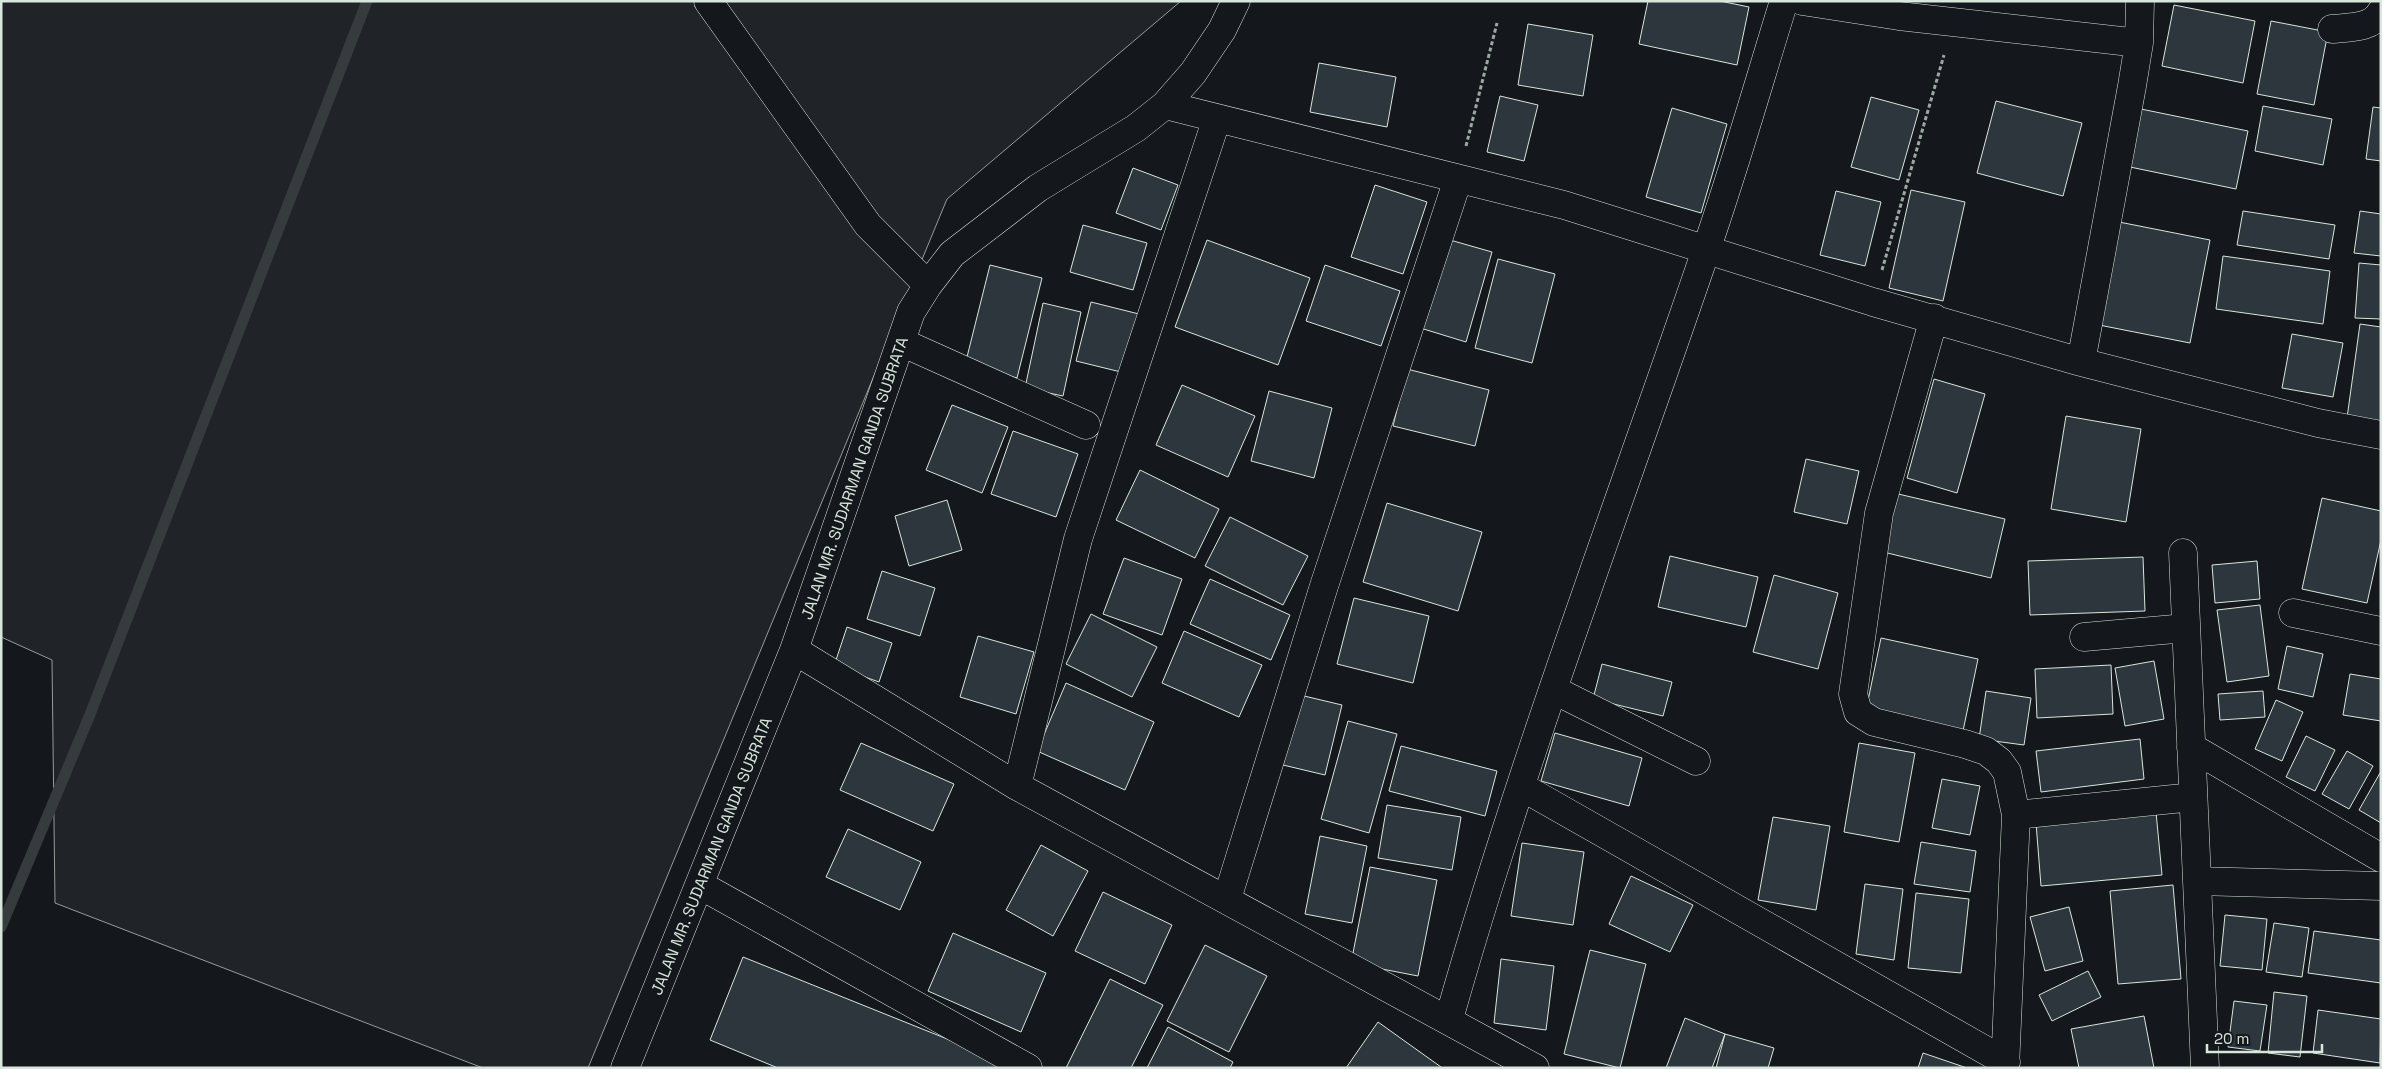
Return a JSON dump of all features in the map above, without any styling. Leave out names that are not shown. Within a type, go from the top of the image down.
[{"type":"street","points":[[708,1],[868,225],[928,285]]},
{"type":"street","name":"JALAN MR. SUDARMAN GANDA SUBRATA","points":[[625,1068],[794,650],[911,312],[928,285],[952,254],[1038,188],[1136,128],[1166,105],[1193,73],[1218,37],[1236,1]]},
{"type":"street","points":[[1449,1019],[1480,910],[1706,250],[1784,1]]},
{"type":"street","points":[[1802,1],[1897,8],[1953,22],[2139,43]]},
{"type":"street","points":[[2081,362],[2139,43],[2140,1]]},
{"type":"street","points":[[2332,29],[2362,26],[2370,23],[2381,12]]},
{"type":"street","points":[[1166,105],[1564,205],[1873,302],[1934,318],[2081,362],[2318,423],[2381,435]]},
{"type":"street","points":[[1017,786],[1078,539],[1217,118]]},
{"type":"street","points":[[1227,899],[1324,586],[1458,179]]},
{"type":"street","points":[[1522,787],[2006,1065],[2016,814],[2007,772],[1999,760],[1986,751],[1965,744],[1874,722],[1858,712],[1853,694],[1879,513],[1934,318]]},
{"type":"street","points":[[901,342],[1086,425]]},
{"type":"street","points":[[2183,553],[2205,1068]]},
{"type":"street","points":[[2293,613],[2381,631]]},
{"type":"street","points":[[2084,637],[2186,628]]},
{"type":"street","points":[[794,650],[1017,786],[1449,1019],[1534,1068]]},
{"type":"street","points":[[1554,690],[1696,761]]},
{"type":"street","points":[[2191,747],[2381,858]]},
{"type":"street","points":[[2016,814],[2193,797]]},
{"type":"street","points":[[2197,881],[2381,886]]},
{"type":"street","points":[[700,885],[1028,1068]]},
{"type":"path","points":[[1873,302],[1953,22]]},
{"type":"path","points":[[1458,179],[1497,23]]},
{"type":"shaded area","points":[[1,1],[1181,1],[947,199],[588,1068],[483,1068],[55,903],[52,660],[1,637]]},
{"type":"building","points":[[1648,1],[1720,1],[1749,7],[1737,65],[1639,44]]},
{"type":"building","points":[[2174,5],[2255,21],[2243,83],[2162,66]]},
{"type":"building","points":[[2271,21],[2328,32],[2314,105],[2257,94]]},
{"type":"building","points":[[1528,24],[1593,35],[1583,96],[1518,85]]},
{"type":"building","points":[[1319,63],[1396,77],[1387,127],[1310,112]]},
{"type":"building","points":[[1500,96],[1538,105],[1524,161],[1487,152]]},
{"type":"building","points":[[1871,97],[1919,110],[1899,180],[1851,167]]},
{"type":"building","points":[[1996,101],[2082,123],[2063,196],[1977,173]]},
{"type":"building","points":[[2263,106],[2332,119],[2323,165],[2255,151]]},
{"type":"building","points":[[2373,107],[2381,108],[2381,161],[2366,159]]},
{"type":"building","points":[[1672,108],[1727,124],[1701,213],[1646,197]]},
{"type":"building","points":[[2141,109],[2248,131],[2236,189],[2130,167]]},
{"type":"building","points":[[1133,168],[1178,185],[1161,230],[1116,213]]},
{"type":"building","points":[[1375,185],[1427,202],[1403,274],[1351,257]]},
{"type":"building","points":[[1911,190],[1965,202],[1943,301],[1889,288]]},
{"type":"building","points":[[1836,191],[1881,202],[1865,266],[1820,255]]},
{"type":"building","points":[[2243,211],[2335,225],[2329,259],[2237,245]]},
{"type":"building","points":[[2360,211],[2381,214],[2381,256],[2354,253]]},
{"type":"building","points":[[2119,222],[2210,240],[2190,343],[2099,325]]},
{"type":"building","points":[[1083,225],[1147,243],[1133,290],[1070,272]]},
{"type":"building","points":[[1443,238],[1492,252],[1466,342],[1417,327]]},
{"type":"building","points":[[1207,240],[1310,278],[1278,365],[1175,327]]},
{"type":"building","points":[[2223,256],[2330,271],[2323,324],[2216,309]]},
{"type":"building","points":[[1498,259],[1555,274],[1532,363],[1475,348]]},
{"type":"building","points":[[2359,263],[2381,265],[2381,319],[2355,318]]},
{"type":"building","points":[[990,265],[1042,278],[1017,378],[965,365]]},
{"type":"building","points":[[1325,265],[1400,291],[1381,346],[1306,321]]},
{"type":"building","points":[[1091,302],[1139,314],[1125,373],[1076,361]]},
{"type":"building","points":[[1043,303],[1081,312],[1063,396],[1025,388]]},
{"type":"building","points":[[2360,324],[2381,327],[2381,422],[2347,418]]},
{"type":"building","points":[[2292,334],[2343,343],[2333,397],[2282,388]]},
{"type":"building","points":[[1407,369],[1489,390],[1475,446],[1393,426]]},
{"type":"building","points":[[1934,379],[1985,394],[1957,493],[1907,478]]},
{"type":"building","points":[[1182,385],[1255,416],[1228,477],[1156,445]]},
{"type":"building","points":[[1269,391],[1332,408],[1314,478],[1251,461]]},
{"type":"building","points":[[952,405],[1008,427],[982,493],[926,470]]},
{"type":"building","points":[[2066,416],[2141,429],[2126,522],[2051,509]]},
{"type":"building","points":[[1013,431],[1078,454],[1056,517],[991,494]]},
{"type":"building","points":[[1806,459],[1859,471],[1847,524],[1794,512]]},
{"type":"building","points":[[1140,470],[1219,509],[1195,558],[1116,520]]},
{"type":"building","points":[[1894,493],[2005,519],[1991,578],[1879,551]]},
{"type":"building","points":[[2322,498],[2381,511],[2381,540],[2367,603],[2302,589]]},
{"type":"building","points":[[947,500],[962,550],[909,566],[895,516]]},
{"type":"building","points":[[1387,503],[1482,532],[1458,611],[1363,582]]},
{"type":"building","points":[[1230,517],[1308,556],[1283,605],[1205,566]]},
{"type":"building","points":[[1670,556],[1758,577],[1746,627],[1658,607]]},
{"type":"building","points":[[2143,557],[2145,611],[2030,615],[2028,561]]},
{"type":"building","points":[[1124,558],[1182,579],[1162,635],[1103,614]]},
{"type":"building","points":[[2257,561],[2260,599],[2215,603],[2212,565]]},
{"type":"building","points":[[882,571],[935,588],[920,636],[867,619]]},
{"type":"building","points":[[1774,575],[1838,593],[1818,669],[1753,652]]},
{"type":"building","points":[[1210,579],[1290,615],[1271,660],[1190,624]]},
{"type":"building","points":[[1354,598],[1429,616],[1413,683],[1337,664]]},
{"type":"building","points":[[2260,605],[2269,676],[2227,682],[2217,610]]},
{"type":"building","points":[[1091,614],[1157,647],[1132,697],[1066,664]]},
{"type":"building","points":[[847,627],[892,643],[879,682],[834,666]]},
{"type":"building","points":[[1184,631],[1262,665],[1239,717],[1162,683]]},
{"type":"building","points":[[978,636],[1034,652],[1016,714],[960,697]]},
{"type":"building","points":[[1881,638],[1978,659],[1963,731],[1866,710]]},
{"type":"building","points":[[2287,646],[2323,654],[2313,697],[2278,689]]},
{"type":"building","points":[[2154,661],[2164,719],[2125,726],[2115,668]]},
{"type":"building","points":[[1602,664],[1672,682],[1663,716],[1593,699]]},
{"type":"building","points":[[2111,665],[2113,714],[2037,718],[2035,669]]},
{"type":"building","points":[[2350,674],[2381,679],[2381,721],[2343,715]]},
{"type":"building","points":[[1066,683],[1154,722],[1125,790],[1037,751]]},
{"type":"building","points":[[1986,691],[2031,698],[2024,745],[1979,739]]},
{"type":"building","points":[[2263,691],[2265,717],[2220,720],[2218,694]]},
{"type":"building","points":[[1300,695],[1342,705],[1325,775],[1283,765]]},
{"type":"building","points":[[2276,700],[2303,712],[2282,761],[2255,749]]},
{"type":"building","points":[[1348,721],[1397,734],[1369,833],[1321,819]]},
{"type":"building","points":[[1555,733],[1642,758],[1629,806],[1541,781]]},
{"type":"building","points":[[2306,736],[2335,750],[2315,791],[2286,777]]},
{"type":"building","points":[[2140,739],[2144,779],[2041,792],[2036,751]]},
{"type":"building","points":[[861,743],[954,784],[933,831],[840,790]]},
{"type":"building","points":[[1859,743],[1915,753],[1899,842],[1844,832]]},
{"type":"building","points":[[1401,746],[1497,771],[1485,816],[1389,791]]},
{"type":"building","points":[[2347,751],[2373,766],[2349,809],[2322,794]]},
{"type":"building","points":[[2381,773],[2381,823],[2359,810]]},
{"type":"building","points":[[1942,779],[1980,786],[1970,835],[1932,828]]},
{"type":"building","points":[[1387,805],[1461,817],[1452,870],[1378,858]]},
{"type":"building","points":[[2156,812],[2162,875],[2041,886],[2036,823]]},
{"type":"building","points":[[1773,817],[1830,826],[1816,910],[1758,900]]},
{"type":"building","points":[[848,829],[921,862],[900,910],[826,877]]},
{"type":"building","points":[[1320,836],[1367,846],[1352,923],[1305,914]]},
{"type":"building","points":[[1921,842],[1976,851],[1970,892],[1914,884]]},
{"type":"building","points":[[1522,843],[1584,852],[1573,925],[1511,916]]},
{"type":"building","points":[[1041,845],[1088,871],[1053,936],[1006,910]]},
{"type":"building","points":[[1370,867],[1437,880],[1418,976],[1351,963]]},
{"type":"building","points":[[1631,876],[1693,905],[1670,952],[1609,924]]},
{"type":"building","points":[[1865,884],[1903,889],[1894,960],[1856,954]]},
{"type":"building","points":[[2173,885],[2181,979],[2118,984],[2110,891]]},
{"type":"building","points":[[1103,892],[1172,925],[1145,984],[1075,951]]},
{"type":"building","points":[[1916,893],[1969,899],[1961,973],[1908,968]]},
{"type":"building","points":[[2069,907],[2083,961],[2045,971],[2030,917]]},
{"type":"building","points":[[2225,915],[2267,919],[2262,970],[2220,966]]},
{"type":"building","points":[[2274,923],[2309,928],[2302,977],[2266,972]]},
{"type":"building","points":[[2314,931],[2381,940],[2381,983],[2308,973]]},
{"type":"building","points":[[953,933],[1046,973],[1021,1032],[928,991]]},
{"type":"building","points":[[1205,945],[1267,976],[1229,1052],[1167,1021]]},
{"type":"building","points":[[1590,950],[1646,964],[1620,1068],[1564,1054]]},
{"type":"building","points":[[743,957],[1007,1063],[1005,1068],[778,1068],[710,1040]]},
{"type":"building","points":[[1501,959],[1554,966],[1546,1030],[1494,1023]]},
{"type":"building","points":[[2088,971],[2101,997],[2052,1021],[2039,995]]},
{"type":"building","points":[[1110,979],[1163,1005],[1131,1068],[1066,1068]]},
{"type":"building","points":[[2274,992],[2307,996],[2300,1057],[2268,1053]]},
{"type":"building","points":[[2234,1001],[2267,1005],[2260,1051],[2228,1047]]},
{"type":"building","points":[[2318,1010],[2381,1019],[2380,1063],[2313,1053]]},
{"type":"building","points":[[2144,1016],[2154,1068],[2079,1068],[2071,1029]]},
{"type":"building","points":[[1685,1018],[1725,1034],[1712,1068],[1666,1068]]},
{"type":"building","points":[[1378,1022],[1441,1067],[1441,1068],[1346,1068]]},
{"type":"building","points":[[1168,1027],[1233,1062],[1230,1068],[1147,1068]]},
{"type":"building","points":[[1725,1034],[1774,1048],[1768,1068],[1716,1068]]},
{"type":"building","points":[[1923,1053],[1967,1068],[1918,1068]]},
{"type":"waterway","points":[[1,927],[89,717],[367,1]]}]
